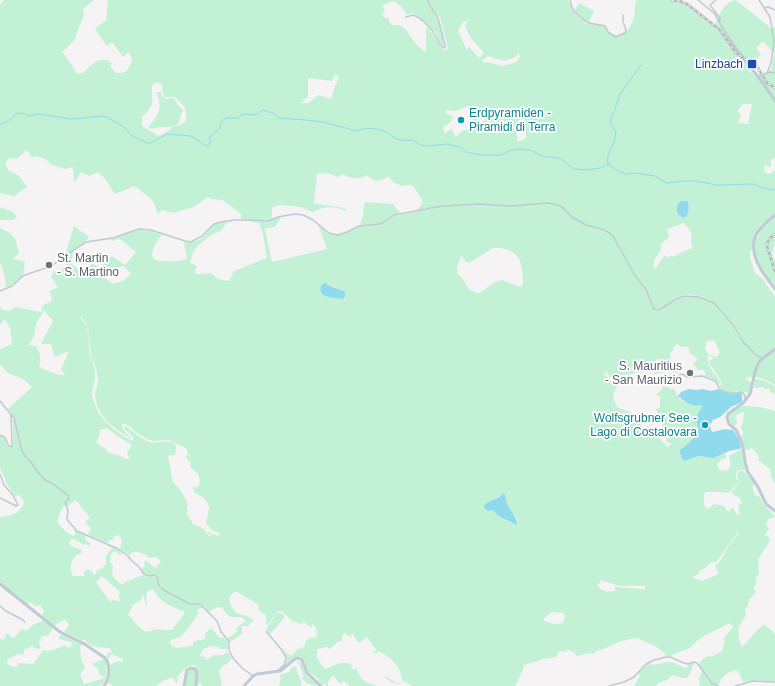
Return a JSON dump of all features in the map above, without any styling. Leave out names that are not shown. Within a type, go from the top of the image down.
[{"type":"main road","points":[[730,40],[775,101]]},
{"type":"main road","points":[[775,215],[760,229],[756,235],[754,251],[760,266],[775,288]]},
{"type":"main road","points":[[775,349],[762,359],[756,367],[751,392],[746,400],[730,412],[727,417],[729,424],[736,430],[740,438],[748,472],[758,487],[766,504],[775,511]]},
{"type":"main road","points":[[0,584],[63,634],[83,643],[105,658],[108,664],[107,680],[104,686]]},
{"type":"main road","points":[[244,686],[253,676],[283,669],[294,659],[298,658],[303,662],[307,674],[321,686]]},
{"type":"main road","points":[[184,686],[187,670],[191,668],[195,669],[197,673],[196,686]]},
{"type":"street","points":[[406,17],[413,15],[417,16],[433,32],[441,46],[444,48],[445,44],[438,18],[432,10],[428,0]]},
{"type":"street","points":[[570,0],[574,11],[580,18],[589,23],[606,26],[608,32],[616,37],[625,33],[626,31],[622,15]]},
{"type":"street","points":[[699,0],[712,11],[730,40]]},
{"type":"street","points":[[716,0],[710,5],[720,18],[719,21]]},
{"type":"street","points":[[759,0],[770,18],[774,41],[772,63],[768,72]]},
{"type":"street","points":[[765,8],[768,7],[775,10]]},
{"type":"street","points":[[758,76],[768,72],[775,73]]},
{"type":"street","points":[[0,291],[12,286],[23,276],[52,266],[61,258],[86,242],[113,238],[139,229],[151,230],[191,242],[202,236],[214,224],[221,222],[235,220],[267,221],[295,214],[313,220],[329,233],[338,235],[359,226],[379,224],[394,215],[444,206],[479,204],[512,206],[547,203],[562,207],[572,217],[586,226],[604,230],[612,235],[634,274],[646,290],[654,309],[659,310],[676,299],[684,296],[699,297],[710,301],[715,304],[734,326],[743,342],[762,359]]},
{"type":"street","points":[[670,380],[673,380],[682,374],[687,377],[705,377],[715,381],[723,392],[744,392],[746,400]]},
{"type":"street","points":[[0,401],[14,418],[23,454],[45,480],[53,484],[68,496],[69,499],[66,502],[68,510],[67,519],[73,527],[80,532],[115,547],[126,554],[144,574],[148,576],[156,576],[160,587],[165,591],[190,604],[199,604],[202,606],[217,622],[221,632],[229,641],[229,650],[233,658],[242,668],[253,676]]},
{"type":"street","points":[[0,435],[6,439],[8,446],[12,446],[11,415]]},
{"type":"street","points":[[0,474],[4,485],[13,495],[18,505],[16,506],[0,498]]},
{"type":"street","points":[[0,606],[25,622]]},
{"type":"street","points":[[266,631],[281,648],[286,658],[283,666],[275,672]]},
{"type":"street","points":[[609,686],[624,682],[634,677],[643,667],[654,660],[668,657],[688,664],[694,662],[697,663],[712,682],[718,686]]},
{"type":"street","points":[[735,686],[753,680],[775,682]]},
{"type":"green space","points":[[4,0],[93,0],[83,9],[84,16],[74,41],[62,52],[77,74],[80,74],[99,60],[109,60],[109,62],[112,63],[110,66],[116,73],[125,72],[130,66],[132,60],[129,52],[123,57],[112,42],[107,46],[95,29],[106,20],[108,0],[428,0],[439,24],[443,36],[444,47],[442,46],[436,33],[416,15],[413,13],[407,15],[401,6],[394,1],[382,5],[385,10],[382,16],[388,18],[391,25],[402,26],[416,44],[425,52],[426,27],[435,37],[442,49],[445,51],[448,48],[440,17],[433,9],[429,0],[568,0],[573,11],[586,24],[605,25],[612,35],[619,35],[629,28],[633,21],[636,1],[681,0],[688,3],[715,25],[725,6],[736,0],[772,29],[775,26],[775,158],[771,159],[771,167],[765,165],[764,172],[768,174],[775,170],[775,213],[758,229],[750,252],[750,257],[755,273],[763,279],[775,296],[775,385],[760,378],[749,377],[745,379],[752,383],[749,394],[744,391],[725,392],[720,387],[721,381],[709,363],[709,361],[714,358],[708,355],[708,363],[720,381],[719,385],[715,380],[705,376],[706,374],[702,369],[699,371],[693,364],[698,360],[689,352],[688,347],[681,347],[678,344],[673,347],[673,351],[670,353],[671,362],[675,368],[679,367],[682,370],[677,373],[669,371],[654,374],[655,370],[666,370],[668,366],[664,364],[664,360],[657,359],[656,362],[651,365],[654,368],[652,373],[649,372],[649,366],[641,365],[641,372],[619,376],[615,375],[611,378],[606,372],[604,374],[617,386],[613,397],[617,407],[635,414],[640,424],[644,428],[648,426],[668,448],[672,444],[666,442],[667,437],[656,409],[660,408],[660,396],[656,395],[663,388],[663,385],[666,388],[668,387],[670,389],[674,389],[679,398],[684,402],[695,406],[701,405],[702,408],[698,413],[697,419],[699,430],[684,447],[680,454],[681,458],[685,461],[698,456],[714,458],[726,453],[726,458],[717,464],[719,470],[726,471],[731,466],[730,455],[742,448],[743,462],[746,471],[740,470],[736,473],[736,478],[739,483],[726,493],[705,492],[704,505],[708,509],[714,504],[724,506],[728,512],[733,507],[737,515],[740,514],[738,506],[742,503],[740,498],[731,492],[740,483],[737,474],[740,471],[747,474],[755,484],[752,487],[755,495],[759,496],[764,505],[775,516],[768,519],[766,525],[769,528],[765,536],[768,536],[770,541],[758,559],[759,573],[756,578],[756,585],[753,587],[756,592],[749,600],[745,609],[746,616],[740,624],[738,635],[742,647],[764,624],[775,634],[775,682],[757,680],[743,682],[739,672],[735,670],[724,676],[718,686],[712,682],[705,673],[699,664],[708,656],[711,657],[722,651],[725,641],[723,639],[733,627],[730,623],[707,634],[690,648],[671,656],[666,656],[657,647],[637,638],[621,641],[596,651],[594,654],[590,653],[576,656],[575,653],[567,649],[566,652],[560,651],[556,657],[524,665],[515,686],[412,686],[402,681],[401,675],[395,663],[379,651],[372,654],[376,650],[367,637],[359,643],[352,633],[350,637],[345,633],[342,635],[342,641],[337,642],[330,649],[327,647],[318,649],[318,653],[316,655],[319,661],[326,669],[339,663],[350,663],[353,669],[357,669],[362,679],[377,686],[349,686],[344,681],[340,684],[333,675],[328,682],[328,686],[326,686],[325,683],[322,685],[318,680],[319,678],[307,670],[302,658],[294,658],[284,667],[286,658],[282,648],[291,656],[299,648],[302,649],[306,641],[310,638],[317,637],[315,626],[311,624],[311,628],[303,621],[301,624],[296,622],[294,623],[282,611],[277,612],[267,625],[266,615],[258,609],[259,605],[236,591],[230,598],[232,607],[236,613],[248,617],[254,621],[249,624],[249,626],[242,626],[242,634],[230,642],[228,638],[237,632],[236,628],[246,621],[241,617],[231,617],[221,607],[209,612],[204,606],[199,604],[204,608],[200,608],[197,611],[199,613],[183,635],[171,640],[170,643],[172,646],[177,648],[193,646],[193,642],[203,640],[205,638],[205,634],[211,628],[220,638],[222,637],[228,641],[228,649],[219,649],[219,647],[210,646],[203,649],[200,656],[205,657],[207,660],[214,655],[224,655],[228,652],[232,658],[219,671],[222,685],[202,686],[201,683],[197,685],[198,670],[195,665],[186,668],[177,677],[177,684],[173,678],[164,680],[156,686],[113,686],[108,683],[110,665],[118,661],[123,662],[123,659],[112,654],[108,659],[106,657],[108,653],[112,652],[110,648],[93,646],[85,640],[81,640],[64,632],[69,625],[65,619],[54,626],[42,616],[44,611],[40,605],[36,606],[30,602],[27,604],[0,583],[0,520],[1,517],[12,515],[18,511],[24,502],[19,494],[16,497],[6,483],[0,468],[0,435],[8,447],[10,448],[13,446],[13,417],[8,409],[32,387],[23,379],[8,373],[0,364],[0,349],[12,344],[10,328],[5,319],[0,325],[0,307],[2,310],[10,311],[15,307],[41,312],[43,305],[52,301],[50,291],[58,287],[51,277],[54,271],[59,272],[63,268],[65,269],[67,262],[66,255],[74,250],[71,263],[83,274],[92,263],[99,268],[112,256],[125,265],[136,252],[120,239],[112,241],[111,239],[139,230],[151,231],[162,235],[156,242],[153,249],[152,255],[155,260],[179,261],[187,259],[184,242],[190,243],[198,240],[203,237],[213,226],[227,222],[221,231],[215,233],[196,248],[190,263],[197,266],[195,273],[197,274],[211,273],[218,279],[229,281],[234,271],[267,258],[263,234],[259,223],[245,220],[267,222],[281,217],[275,227],[265,229],[272,262],[327,249],[318,224],[327,233],[341,235],[358,227],[385,222],[394,216],[443,206],[417,210],[423,203],[414,187],[411,185],[400,186],[394,183],[388,176],[383,180],[377,181],[367,175],[361,178],[355,178],[343,174],[338,177],[327,173],[317,173],[314,203],[346,209],[345,211],[329,207],[313,212],[301,207],[281,205],[272,208],[272,219],[241,219],[241,214],[224,201],[208,197],[194,207],[173,213],[162,210],[158,214],[153,201],[135,186],[115,194],[105,179],[98,172],[89,176],[81,172],[74,181],[73,167],[64,169],[52,165],[45,159],[36,156],[32,158],[27,150],[17,159],[10,158],[5,162],[8,170],[19,176],[27,187],[14,196],[0,193],[0,5]],"holes":[[[468,20],[465,26],[471,38],[484,53],[479,58],[468,46],[467,51],[458,30],[462,23]],[[763,41],[774,53],[771,70],[757,77],[748,70],[761,54],[756,48]],[[519,53],[520,57],[517,62],[502,66],[487,62],[484,63],[482,61],[488,56],[496,59],[512,59]],[[335,74],[339,77],[331,99],[318,95],[309,103],[301,103],[308,96],[308,78],[332,81]],[[157,82],[162,85],[162,91],[165,97],[175,97],[183,105],[186,113],[186,121],[180,125],[174,126],[158,136],[142,126],[142,117],[152,104],[152,85]],[[743,104],[752,104],[748,124],[738,123],[741,115],[737,111]],[[468,106],[472,110],[473,123],[483,115],[489,115],[482,123],[482,130],[464,130],[455,137],[452,129],[444,133],[443,127],[451,122],[453,116],[445,113],[446,110],[456,111]],[[523,118],[526,124],[526,137],[523,140],[518,141],[516,132],[518,121]],[[684,223],[690,232],[692,248],[673,257],[671,255],[668,258],[665,255],[655,269],[654,261],[661,249],[661,244],[669,237],[667,229]],[[593,228],[604,230],[612,235],[617,240],[634,274],[646,290],[655,309],[659,310],[672,300],[684,295],[704,297],[711,300],[720,309],[734,325],[741,336],[739,337],[733,326],[715,305],[710,301],[699,297],[682,297],[673,301],[659,311],[654,310],[645,291],[634,275],[616,241],[611,235]],[[493,248],[511,251],[517,256],[520,262],[523,279],[522,285],[521,287],[502,280],[494,283],[478,294],[469,289],[457,273],[457,267],[461,256],[465,261],[469,263]],[[124,266],[131,274],[123,281],[113,284],[101,275],[103,271],[106,272],[108,269]],[[328,284],[344,291],[343,299],[328,297],[322,292]],[[44,310],[53,321],[41,344],[51,344],[55,357],[68,351],[61,369],[65,375],[55,374],[39,367],[39,351],[36,346],[29,345],[34,336],[36,324]],[[81,316],[88,329],[89,336]],[[89,338],[92,358],[96,368],[98,380],[95,393],[96,403],[107,421],[131,439],[131,437],[123,429],[123,424],[126,424],[150,440],[170,440],[187,449],[188,452],[186,458],[191,463],[190,467],[198,474],[200,481],[198,487],[193,487],[194,492],[208,503],[209,509],[206,523],[212,530],[220,534],[218,536],[206,531],[214,537],[207,535],[204,529],[193,524],[186,513],[188,512],[187,502],[179,488],[173,483],[168,456],[173,456],[175,453],[176,447],[174,444],[168,441],[149,442],[125,426],[124,428],[133,437],[133,440],[130,440],[114,429],[101,416],[92,396],[95,371],[89,350]],[[714,340],[720,352],[718,356],[715,358],[716,357],[707,353],[705,347],[707,341]],[[107,428],[132,445],[127,453],[130,459],[125,459],[121,456],[109,453],[106,449],[96,443],[100,434],[99,430]],[[504,493],[507,503],[517,520],[511,523],[498,516],[488,503]],[[76,500],[90,518],[85,522],[91,528],[88,535],[108,543],[109,540],[113,540],[114,536],[118,535],[122,540],[120,549],[129,555],[135,551],[146,555],[149,558],[157,557],[161,562],[155,568],[146,560],[144,563],[145,565],[142,569],[146,575],[156,576],[162,588],[168,593],[192,604],[199,604],[193,605],[168,594],[159,586],[155,577],[153,576],[145,577],[143,575],[125,582],[123,585],[119,583],[112,575],[113,566],[110,562],[111,554],[115,551],[120,555],[122,553],[119,550],[110,547],[112,549],[106,556],[106,564],[101,569],[97,570],[96,574],[93,575],[92,571],[86,569],[84,576],[73,576],[71,570],[72,562],[76,555],[82,553],[82,550],[69,544],[71,539],[89,546],[91,543],[85,540],[86,536],[95,539],[80,533],[75,529],[75,534],[73,536],[66,532],[57,522],[64,506],[68,506]],[[738,532],[739,533],[728,547],[721,560],[715,566],[719,574],[702,581],[695,579],[693,576],[697,576],[696,575],[699,571],[710,563],[717,561]],[[102,576],[120,592],[119,594],[118,593],[120,600],[118,602],[113,600],[110,602],[96,582]],[[601,580],[619,586],[645,586],[645,589],[615,587],[615,591],[605,591],[597,585]],[[153,589],[155,593],[167,604],[178,610],[184,611],[184,614],[172,630],[157,629],[146,632],[137,625],[128,614],[134,604],[140,601],[143,594],[147,606],[147,591]],[[552,612],[564,613],[565,617],[563,623],[554,624],[544,621],[544,618]]]},
{"type":"green space","points":[[579,3],[594,11],[589,22],[583,19],[575,10]]},
{"type":"green space","points":[[156,92],[160,92],[165,99],[174,98],[183,110],[179,123],[171,127],[152,129],[148,127],[155,119],[159,111],[159,102]]},
{"type":"green space","points":[[365,202],[393,204],[400,213],[382,222],[361,225]]},
{"type":"green space","points":[[0,207],[13,212],[17,217],[13,220],[0,220]]},
{"type":"green space","points":[[775,216],[775,233],[771,235],[771,237],[775,235],[775,243],[772,253],[775,261],[775,289],[763,272],[757,260],[754,247],[755,240],[757,239],[761,230]]},
{"type":"green space","points":[[74,226],[89,237],[86,241],[66,254],[67,249]]},
{"type":"green space","points":[[0,228],[10,233],[16,240],[19,253],[13,259],[25,262],[23,276],[6,288],[5,277],[0,264]]},
{"type":"green space","points":[[755,379],[763,380],[775,386],[775,394],[772,394],[769,388],[754,388]]},
{"type":"green space","points":[[744,406],[760,407],[775,411],[775,484],[771,477],[770,469],[758,460],[759,457],[753,449],[745,449],[742,438],[743,432],[741,428],[744,412],[736,415],[735,419],[738,422],[734,427],[729,419],[730,413]]},
{"type":"green space","points":[[277,613],[282,614],[285,617],[270,634],[267,627]]},
{"type":"green space","points":[[43,620],[53,628],[48,636],[42,636],[39,642],[41,648],[36,649],[32,646],[24,650],[24,655],[17,654],[8,659],[7,664],[17,667],[18,663],[33,664],[43,650],[52,650],[65,645],[68,648],[72,646],[71,642],[58,639],[61,634],[83,644],[80,647],[81,658],[85,668],[80,674],[84,684],[105,678],[100,675],[98,669],[92,664],[104,659],[107,663],[105,682],[100,686],[0,686],[0,639],[3,640],[7,633],[13,639],[22,629],[26,631],[34,624]]},
{"type":"green space","points":[[296,661],[301,663],[307,676],[319,686],[309,684],[302,678],[304,676],[299,664]]},
{"type":"green space","points":[[666,662],[674,663],[685,668],[688,664],[694,663],[687,678],[674,675],[669,677],[669,679],[658,683],[656,686],[634,686],[640,676],[638,673],[649,663],[652,665]]},
{"type":"green space","points":[[294,666],[296,667],[302,684],[300,686],[279,686],[281,677],[279,675],[289,672]]},
{"type":"green space","points":[[192,669],[196,674],[195,686],[185,686],[187,674]]},
{"type":"green space","points":[[702,671],[716,686],[700,686],[699,679]]},
{"type":"green space","points":[[386,676],[396,683],[401,683],[398,684],[394,683],[385,677]]},
{"type":"water","points":[[681,201],[687,201],[688,205],[688,212],[684,218],[679,215],[677,211],[677,205]]},
{"type":"water","points":[[326,283],[344,291],[345,296],[343,299],[331,298],[323,295],[321,292],[322,284]]},
{"type":"water","name":"Wolfsgrubner See - Lago di Costalovara","points":[[689,389],[711,391],[718,389],[729,394],[742,393],[742,402],[731,407],[720,417],[713,420],[710,425],[713,432],[725,429],[733,430],[739,439],[740,449],[729,451],[714,458],[698,456],[685,461],[683,459],[680,450],[695,436],[699,430],[697,418],[698,413],[702,408],[701,405],[695,406],[689,404],[678,396],[681,392]]},
{"type":"water","points":[[504,493],[507,503],[516,519],[517,525],[498,516],[493,510],[488,511],[484,508],[485,504]]},
{"type":"waterway","points":[[608,164],[608,155],[614,142],[616,132],[610,123],[620,94],[641,65]]},
{"type":"waterway","points":[[0,125],[10,120],[17,113],[25,114],[27,116],[39,114],[71,119],[103,116],[124,127],[131,135],[149,144],[167,134],[191,136],[202,144],[208,146],[211,142],[209,137],[220,128],[224,119],[238,118],[243,114],[255,115],[263,110],[273,113],[279,118],[323,122],[357,131],[364,129],[375,129],[386,132],[399,140],[413,140],[420,145],[429,146],[446,144],[460,147],[466,152],[480,155],[500,155],[515,149],[530,150],[544,157],[561,159],[574,169],[586,170],[600,168],[609,164],[625,174],[636,173],[655,176],[666,183],[696,181],[716,185],[753,184],[762,188],[775,190]]},
{"type":"railway","points":[[671,0],[687,4],[720,30],[736,53],[758,68],[767,83],[775,88]]},
{"type":"railway","points":[[775,234],[769,239],[767,247],[775,271]]},
{"type":"place","name":"Linzbach","points":[[752,64]]},
{"type":"place","name":"Erdpyramiden - Piramidi di Terra","points":[[461,120]]},
{"type":"place","name":"St. Martin - S. Martino","points":[[49,265]]},
{"type":"place","name":"S. Mauritius - San Maurizio","points":[[690,373]]},
{"type":"place","name":"Wolfsgrubner See - Lago di Costalovara","points":[[705,425]]}]
